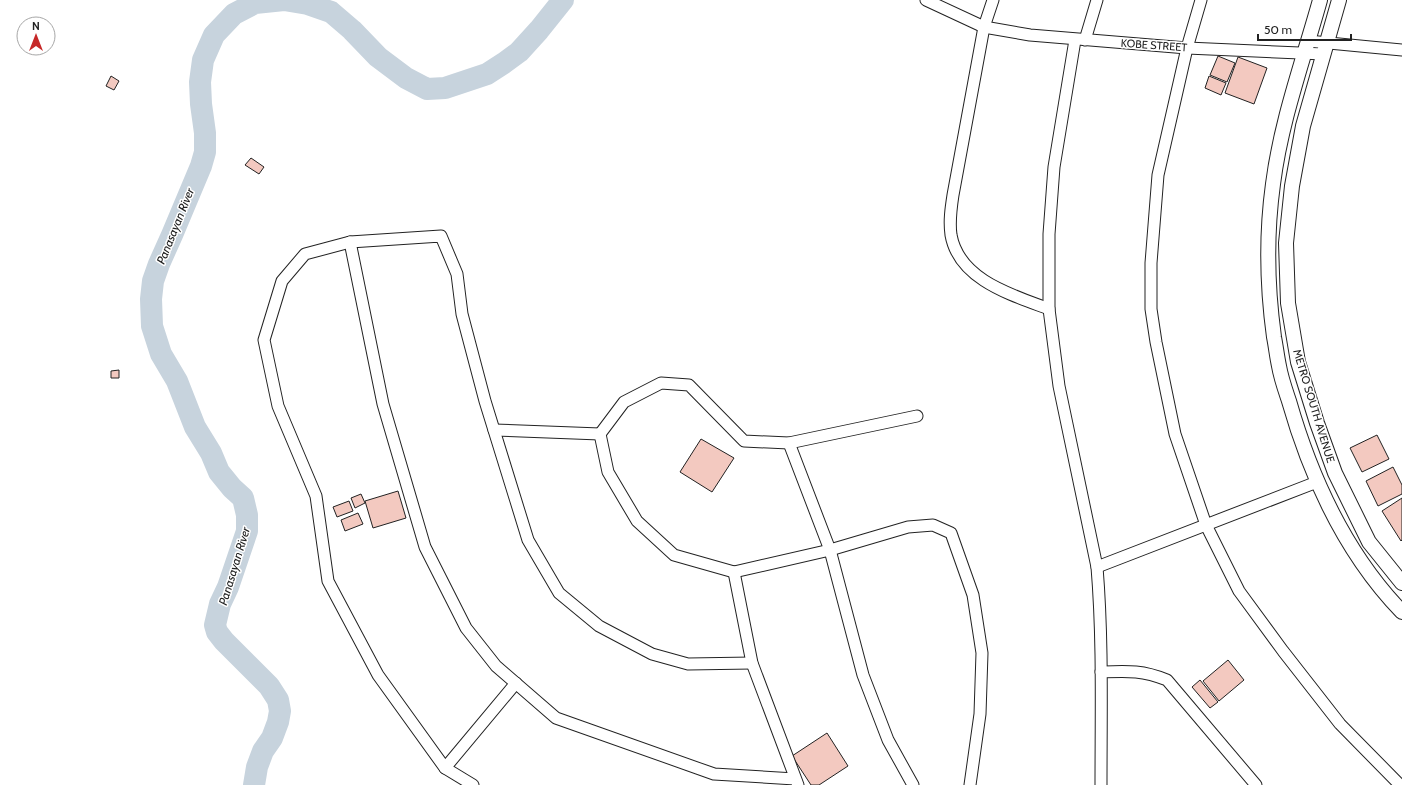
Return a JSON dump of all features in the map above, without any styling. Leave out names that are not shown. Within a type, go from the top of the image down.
[{"type":"street","name":"KOBE STREET","points":[[926,0],[984,27],[1030,36],[1187,48],[1307,47],[1326,49],[1402,50]]},
{"type":"street","points":[[993,0],[984,27],[953,195],[950,216],[951,235],[956,252],[968,268],[998,289],[1049,309]]},
{"type":"street","points":[[1097,0],[1080,40],[1054,167],[1049,234],[1049,309],[1059,386],[1097,567],[1102,672],[1101,785]]},
{"type":"street","points":[[1201,0],[1187,48],[1158,175],[1151,262],[1151,309],[1156,342],[1176,434],[1206,525],[1239,590],[1283,651],[1340,724],[1399,784]]},
{"type":"street","name":"METRO SOUTH AVENUE","points":[[1320,0],[1283,124],[1273,184],[1268,244],[1270,304],[1279,366],[1297,429],[1317,482],[1351,549],[1391,601],[1402,612]]},
{"type":"street","name":"METRO SOUTH AVENUE","points":[[1339,0],[1303,126],[1292,186],[1286,243],[1288,303],[1298,362],[1317,423],[1335,473],[1369,542],[1402,583]]},
{"type":"street","points":[[473,785],[445,768],[378,675],[328,581],[316,496],[278,406],[264,340],[282,280],[304,254],[350,242],[441,236],[457,274],[462,314],[494,430],[528,540],[560,593],[599,626],[652,654],[688,664],[752,663]]},
{"type":"street","points":[[350,242],[383,404],[425,547],[466,628],[496,666],[556,718],[714,774],[797,782],[752,663],[734,572]]},
{"type":"street","points":[[917,416],[789,443],[744,441],[689,385],[660,383],[624,402],[600,434],[608,472],[637,521],[674,555],[734,572],[830,550],[908,527],[933,525],[951,534],[973,595],[982,653],[980,714],[970,785]]},
{"type":"street","points":[[494,430],[600,434]]},
{"type":"street","points":[[789,443],[830,550],[864,674],[888,740],[913,785]]},
{"type":"street","points":[[1097,567],[1317,482]]},
{"type":"street","points":[[1102,672],[1133,671],[1151,674],[1167,680],[1256,785]]},
{"type":"street","points":[[445,768],[516,683]]},
{"type":"building","points":[[1218,56],[1235,63],[1227,82],[1210,75]]},
{"type":"building","points":[[1238,57],[1267,68],[1254,104],[1225,93]]},
{"type":"building","points":[[111,76],[119,81],[114,90],[106,86]]},
{"type":"building","points":[[1209,76],[1226,83],[1221,95],[1205,88]]},
{"type":"building","points":[[251,158],[264,167],[259,174],[245,165]]},
{"type":"building","points":[[119,370],[119,378],[111,378],[111,371]]},
{"type":"building","points":[[1377,435],[1389,459],[1362,472],[1350,448]]},
{"type":"building","points":[[701,439],[734,458],[712,492],[680,472]]},
{"type":"building","points":[[1393,467],[1402,485],[1402,494],[1378,506],[1366,481]]},
{"type":"building","points":[[398,491],[406,518],[373,528],[365,501]]},
{"type":"building","points":[[361,494],[365,503],[355,508],[351,498]]},
{"type":"building","points":[[1402,498],[1402,540],[1401,541],[1382,511]]},
{"type":"building","points":[[349,501],[353,511],[337,517],[333,507]]},
{"type":"building","points":[[358,513],[363,524],[345,531],[341,520]]},
{"type":"building","points":[[1228,660],[1244,680],[1219,701],[1203,681]]},
{"type":"building","points":[[1200,680],[1218,702],[1210,708],[1192,687]]},
{"type":"building","points":[[827,733],[848,766],[819,785],[811,785],[792,756]]},
{"type":"waterway","name":"Panasayan River","points":[[254,785],[257,767],[263,751],[272,738],[278,722],[280,711],[278,700],[269,686],[224,641],[217,632],[215,625],[220,604],[228,587],[247,531],[247,515],[243,498],[232,488],[219,472],[211,453],[195,427],[177,381],[161,354],[152,326],[151,299],[153,281],[201,166],[205,152],[205,133],[200,82],[203,60],[214,35],[234,14],[255,3],[284,0],[308,4],[331,12],[352,30],[378,57],[406,78],[427,89],[445,88],[487,74],[519,52],[563,0]]}]
